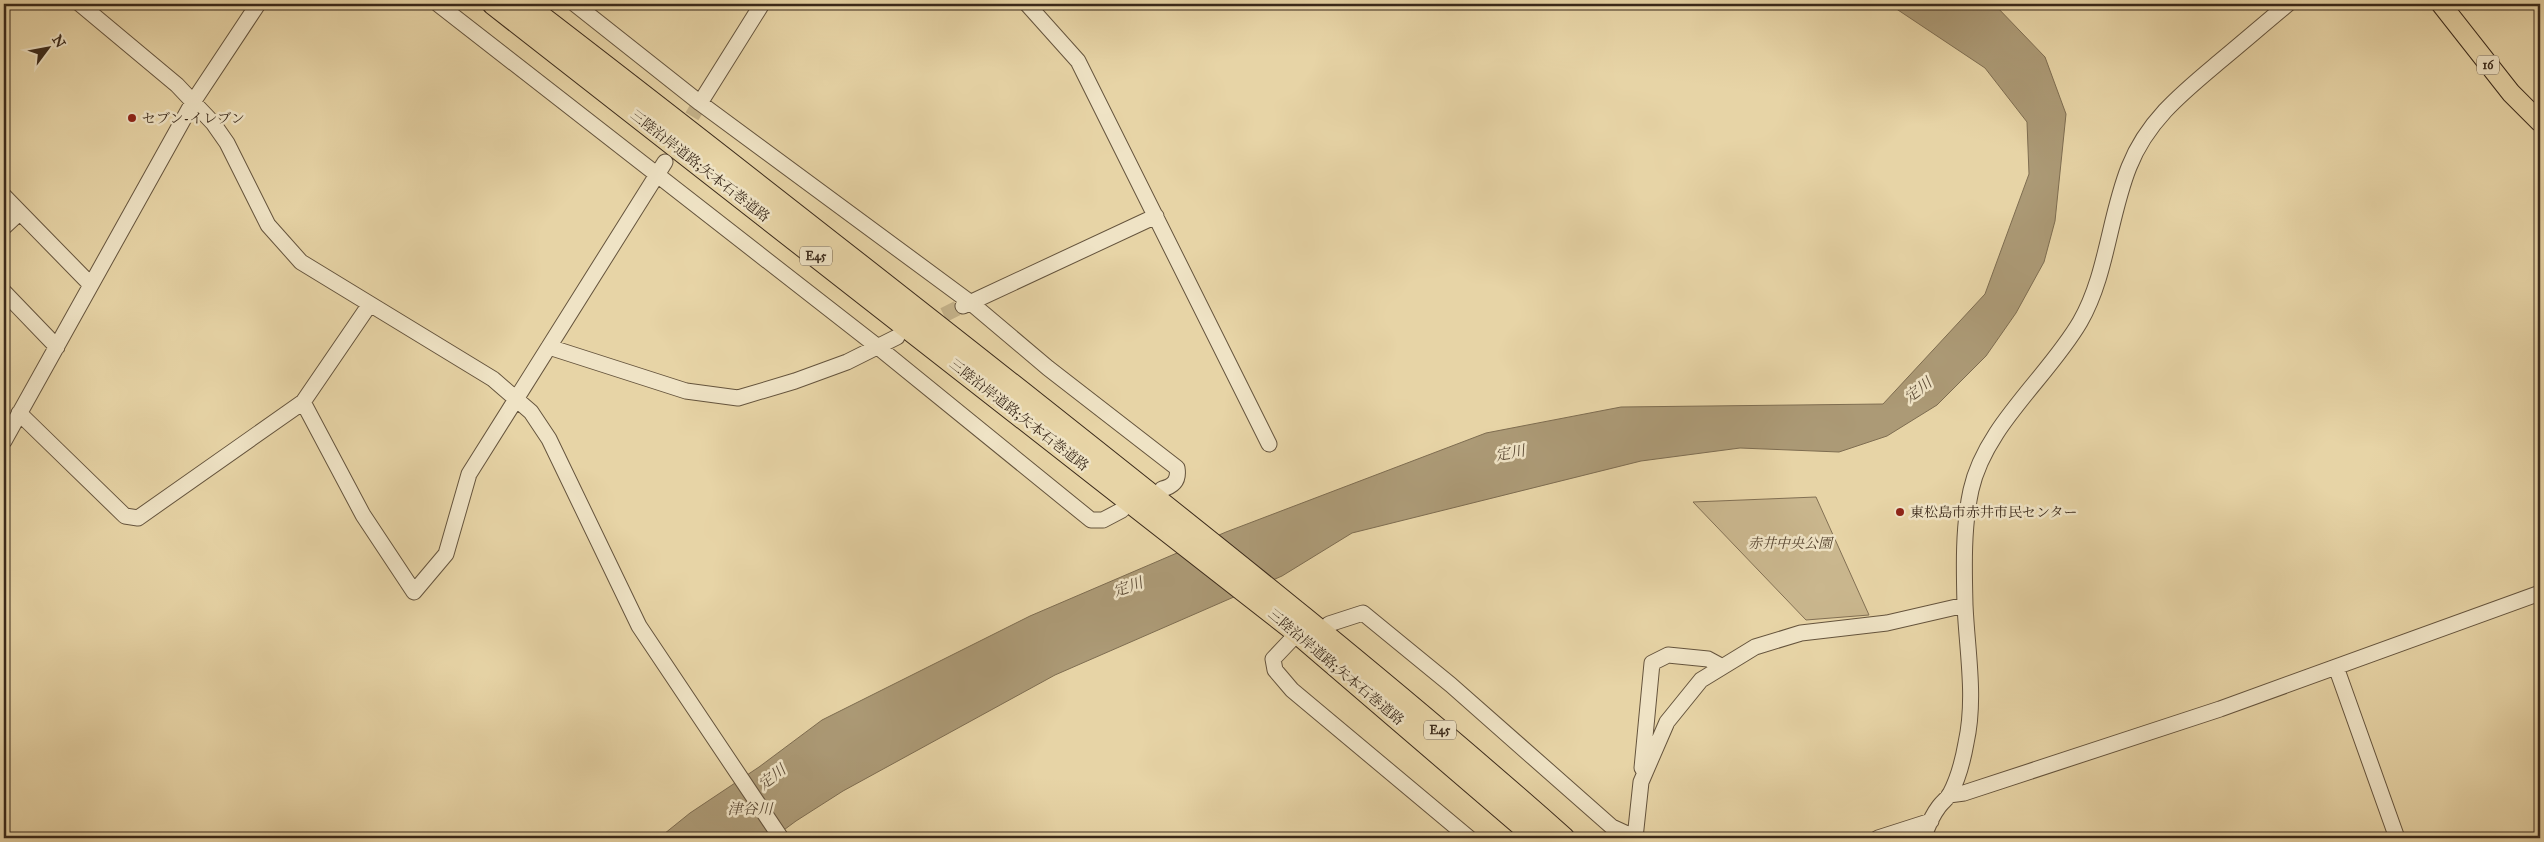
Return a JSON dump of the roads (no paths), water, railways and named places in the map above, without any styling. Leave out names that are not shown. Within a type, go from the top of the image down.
[{"type":"highway","name":"三陸沿岸道路;矢本石巻道路","points":[[493,4],[1145,501]]},
{"type":"highway","name":"三陸沿岸道路;矢本石巻道路","points":[[525,4],[707,144],[1145,501],[1308,630],[1416,709],[1564,838]]},
{"type":"highway","name":"三陸沿岸道路;矢本石巻道路","points":[[1308,630],[1536,838]]},
{"type":"main road","name":"16","points":[[2441,4],[2511,93],[2540,122]]},
{"type":"street","points":[[80,4],[177,85],[193,102],[228,143],[258,208],[277,238],[301,262],[316,273],[494,379],[517,397],[531,412],[549,439],[639,626],[729,764],[781,838]]},
{"type":"street","points":[[4,441],[193,102],[258,4]]},
{"type":"street","points":[[438,4],[656,176],[878,346],[1091,520],[1103,520],[1145,501],[1170,487],[1176,481],[1177,468],[966,304],[700,103],[574,4]]},
{"type":"street","points":[[700,103],[762,4]]},
{"type":"street","points":[[1028,4],[1078,60],[1269,444]]},
{"type":"street","points":[[1923,838],[1936,810],[1949,795],[1958,775],[1967,741],[1971,693],[1965,605],[1966,518],[1971,487],[1992,440],[2068,340],[2088,306],[2106,248],[2115,208],[2130,165],[2143,138],[2173,100],[2288,4]]},
{"type":"street","points":[[303,402],[363,515],[414,592],[446,554],[469,474],[665,162]]},
{"type":"street","points":[[4,196],[91,285]]},
{"type":"street","points":[[4,227],[19,213]]},
{"type":"street","points":[[966,304],[1156,216]]},
{"type":"street","points":[[4,292],[57,347]]},
{"type":"street","points":[[19,412],[125,516],[131,519],[138,518],[303,402],[370,304]]},
{"type":"street","points":[[549,347],[686,391],[738,398],[795,381],[897,337]]},
{"type":"street","points":[[1949,795],[1974,790],[2220,709],[2540,593]]},
{"type":"street","points":[[1641,782],[1667,722],[1701,680],[1721,666],[1755,647],[1801,633],[1887,623],[1965,605]]},
{"type":"street","points":[[1469,838],[1292,690],[1275,670],[1273,659],[1308,630],[1363,613],[1451,684],[1612,827],[1635,838],[1652,663],[1668,655],[1708,659],[1721,666]]},
{"type":"street","points":[[2336,667],[2397,838]]},
{"type":"street","points":[[1878,838],[1931,821]]},
{"type":"water","points":[[1889,4],[1995,5],[2045,57],[2066,114],[2055,221],[2044,262],[2016,313],[1986,356],[1937,405],[1887,436],[1839,452],[1740,448],[1641,461],[1352,533],[1282,576],[1055,675],[843,791],[773,838],[659,838],[690,813],[759,767],[822,720],[1030,616],[1226,532],[1486,433],[1621,407],[1883,404],[1985,294],[2029,174],[2027,122],[1985,68]]},
{"type":"tunnel","points":[[680,136],[700,103]]},
{"type":"tunnel","points":[[923,325],[962,306]]},
{"type":"place","name":"セブン-イレブン","points":[[132,118]]},
{"type":"place","name":"東松島市赤井市民センター","points":[[1900,512]]},
{"type":"water label","name":"定川","points":[[1918,390]]},
{"type":"water label","name":"定川","points":[[1510,453]]},
{"type":"water label","name":"定川","points":[[1128,587]]},
{"type":"water label","name":"定川","points":[[772,777]]},
{"type":"water label","name":"津谷川","points":[[750,809]]},
{"type":"park label","name":"赤井中央公園","points":[[1790,543]]}]
